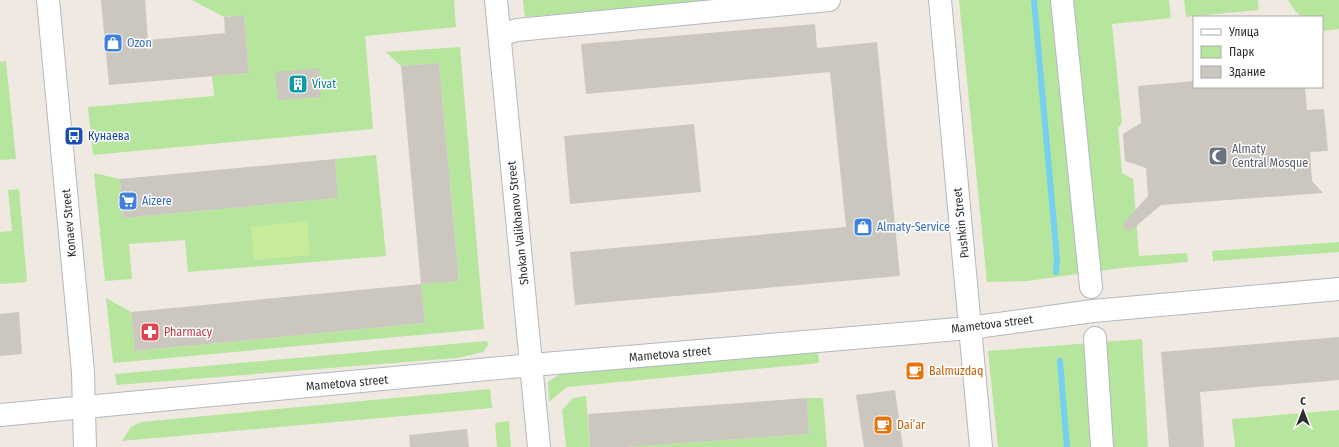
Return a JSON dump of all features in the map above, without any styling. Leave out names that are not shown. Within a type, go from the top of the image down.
[{"type":"street","name":"Konaev Street","points":[[48,0],[83,372],[84,447]]},
{"type":"street","name":"Shokan Valikhanov Street","points":[[496,0],[539,447]]},
{"type":"street","points":[[500,35],[518,30],[829,0]]},
{"type":"street","name":"Pushkin Street","points":[[940,0],[981,447]]},
{"type":"street","points":[[1062,0],[1091,287]]},
{"type":"street","name":"Mametovа street","points":[[0,415],[532,365],[969,328],[1093,311],[1339,289]]},
{"type":"street","points":[[1095,338],[1102,447]]},
{"type":"green space","points":[[192,0],[454,0],[456,27],[365,36],[373,129],[93,155],[88,107],[214,96],[212,76],[249,73],[244,15],[224,17]]},
{"type":"green space","points":[[523,0],[715,0],[525,17]]},
{"type":"green space","points":[[959,0],[1169,0],[1171,18],[1112,24],[1122,123],[1118,128],[1122,173],[1133,179],[1139,256],[1187,253],[1188,262],[1121,268],[1027,281],[987,282]]},
{"type":"green space","points":[[1184,0],[1258,0],[1259,10],[1186,17]]},
{"type":"green space","points":[[1288,0],[1339,0],[1339,29],[1323,31],[1323,16],[1301,16],[1295,11]]},
{"type":"green space","points":[[460,47],[484,329],[113,363],[106,298],[131,312],[135,351],[425,323],[421,284],[459,280],[439,63],[401,66],[386,52]]},
{"type":"green space","points":[[6,61],[16,159],[0,160],[0,62]]},
{"type":"green space","points":[[376,155],[386,256],[188,272],[185,240],[129,244],[132,279],[105,281],[94,173],[120,179],[123,218],[338,198],[335,159]]},
{"type":"green space","points":[[19,189],[27,282],[0,284],[0,232],[12,231],[8,190]]},
{"type":"green space","points":[[307,221],[310,255],[254,260],[251,227]]},
{"type":"green space","points":[[1339,242],[1339,252],[1213,261],[1212,251]]},
{"type":"green space","points":[[1142,339],[1148,447],[998,447],[988,351]]},
{"type":"green space","points":[[487,341],[488,345],[483,352],[457,358],[117,385],[115,374]]},
{"type":"green space","points":[[818,352],[819,363],[567,387],[549,402],[548,382],[560,374]]},
{"type":"green space","points":[[490,389],[492,408],[122,441],[131,427],[141,422]]},
{"type":"green space","points":[[586,396],[590,447],[566,447],[562,410],[573,398]]},
{"type":"green space","points":[[807,398],[823,398],[827,447],[627,447],[809,434]]},
{"type":"green space","points":[[1339,410],[1339,447],[1235,447],[1232,419]]},
{"type":"green space","points":[[509,421],[511,447],[497,447],[495,423]]},
{"type":"building","points":[[101,0],[145,0],[148,40],[225,33],[224,17],[244,15],[249,73],[109,85]]},
{"type":"building","points":[[815,24],[817,48],[877,42],[900,276],[575,305],[570,252],[846,227],[830,72],[586,94],[581,44]]},
{"type":"building","points":[[439,63],[459,281],[421,284],[401,66]]},
{"type":"building","name":"Vivat","points":[[319,68],[321,97],[278,100],[275,72]]},
{"type":"building","name":"Almaty Central Mosque","points":[[1193,81],[1193,88],[1305,88],[1307,110],[1324,109],[1328,151],[1310,152],[1312,181],[1323,193],[1161,205],[1129,232],[1122,225],[1148,196],[1146,168],[1125,161],[1123,134],[1141,123],[1138,86]]},
{"type":"building","points":[[694,124],[701,192],[570,204],[564,136]]},
{"type":"building","points":[[335,159],[338,198],[123,218],[120,179]]},
{"type":"building","points":[[421,284],[425,323],[135,351],[131,312]]},
{"type":"building","points":[[19,312],[22,354],[0,356],[0,314]]},
{"type":"building","points":[[1339,337],[1339,380],[1200,392],[1204,447],[1169,447],[1161,352]]},
{"type":"building","points":[[895,390],[903,447],[864,447],[856,395]]},
{"type":"building","points":[[807,398],[809,434],[627,447],[590,447],[588,414]]},
{"type":"building","points":[[467,429],[469,447],[410,447],[409,435]]},
{"type":"waterway","points":[[1034,0],[1057,259],[1056,272]]},
{"type":"waterway","points":[[1060,361],[1067,447]]},
{"type":"place","name":"Ozon","points":[[113,43]]},
{"type":"place","name":"Vivat","points":[[298,84]]},
{"type":"place","name":"Кунаева","points":[[74,136]]},
{"type":"place","name":"Almaty Central Mosque","points":[[1218,156]]},
{"type":"place","name":"Aizere","points":[[128,201]]},
{"type":"place","name":"Almaty-Service","points":[[863,227]]},
{"type":"place","name":"Pharmacy","points":[[150,332]]},
{"type":"place","name":"Balmuzdaq","points":[[915,371]]},
{"type":"place","name":"Dai’ar","points":[[883,425]]}]
